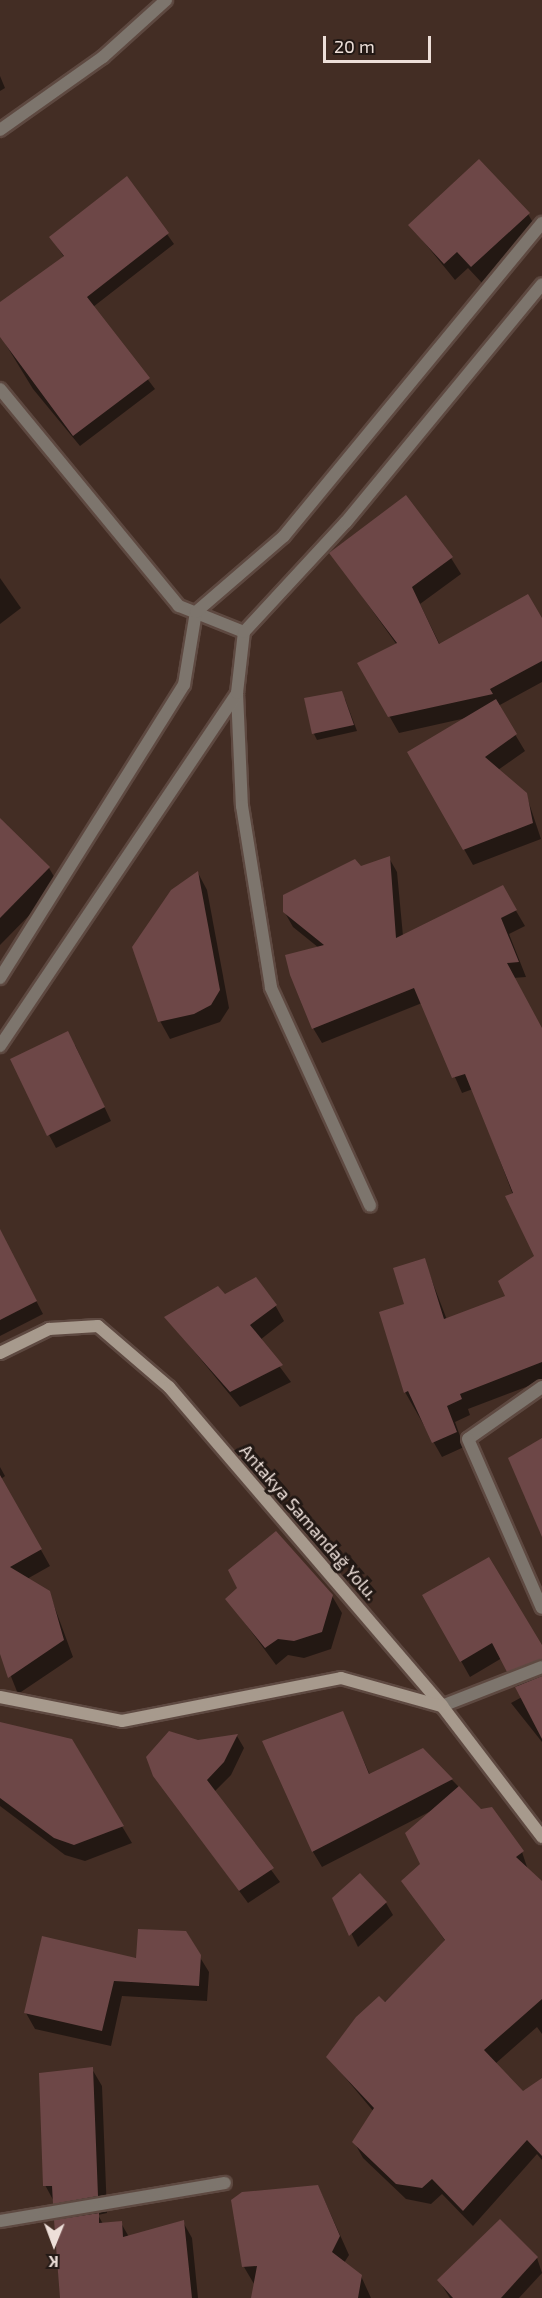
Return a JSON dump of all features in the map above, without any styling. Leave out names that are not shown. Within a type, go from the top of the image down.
[{"type":"street","points":[[0,130],[103,57],[166,0]]},
{"type":"street","points":[[0,978],[184,686],[196,612],[284,536],[542,224]]},
{"type":"street","points":[[370,1205],[271,988],[242,806],[237,693],[244,632],[346,522],[542,284]]},
{"type":"street","points":[[0,389],[179,606],[244,632]]},
{"type":"street","points":[[0,1046],[237,693]]},
{"type":"street","name":"Antakya Samandağ Yolu.","points":[[0,1353],[49,1329],[98,1326],[169,1387],[442,1706],[542,1837]]},
{"type":"street","points":[[542,1387],[468,1439],[542,1608]]},
{"type":"street","points":[[0,1697],[122,1721],[341,1678],[442,1706],[542,1667]]},
{"type":"street","points":[[0,2221],[225,2183]]},
{"type":"building","points":[[479,159],[530,213],[471,267],[457,252],[444,264],[408,225]]},
{"type":"building","points":[[127,176],[169,233],[87,297],[150,378],[73,436],[0,337],[0,302],[64,256],[49,237]]},
{"type":"building","points":[[406,495],[453,557],[412,587],[439,644],[528,594],[542,618],[542,661],[490,689],[493,694],[388,717],[357,663],[397,643],[329,553]]},
{"type":"building","points":[[342,691],[354,725],[312,734],[304,698]]},
{"type":"building","points":[[496,699],[517,734],[485,757],[527,793],[533,823],[463,850],[407,752]]},
{"type":"building","points":[[0,818],[50,867],[0,918]]},
{"type":"building","points":[[390,856],[396,938],[503,885],[517,910],[501,918],[519,962],[507,963],[542,1028],[542,1362],[460,1394],[462,1399],[447,1406],[457,1432],[432,1443],[408,1391],[404,1393],[379,1312],[404,1304],[393,1268],[425,1258],[444,1319],[505,1296],[498,1281],[534,1256],[505,1196],[513,1193],[465,1074],[452,1078],[414,988],[312,1029],[290,975],[285,955],[324,945],[283,912],[283,895],[355,859],[361,866]]},
{"type":"building","points":[[198,871],[220,990],[211,1005],[194,1014],[158,1022],[132,947],[171,890]]},
{"type":"building","points":[[68,1031],[105,1107],[47,1136],[10,1059]]},
{"type":"building","points":[[0,1229],[37,1301],[0,1320]]},
{"type":"building","points":[[256,1277],[277,1305],[250,1325],[283,1365],[230,1392],[164,1317],[218,1286],[225,1294]]},
{"type":"building","points":[[542,1438],[542,1537],[508,1458]]},
{"type":"building","points":[[0,1475],[42,1549],[10,1567],[50,1591],[64,1640],[8,1678],[0,1654]]},
{"type":"building","points":[[276,1531],[333,1595],[322,1632],[294,1641],[278,1639],[265,1648],[225,1599],[237,1588],[228,1570]]},
{"type":"building","points":[[489,1557],[542,1645],[542,1659],[507,1672],[492,1643],[460,1662],[422,1595]]},
{"type":"building","points":[[542,1676],[542,1739],[515,1687]]},
{"type":"building","points":[[343,1711],[369,1774],[423,1748],[453,1779],[312,1852],[262,1741]]},
{"type":"building","points":[[0,1722],[72,1739],[124,1826],[74,1845],[54,1838],[0,1798]]},
{"type":"building","points":[[169,1731],[198,1740],[238,1734],[224,1762],[207,1780],[274,1868],[239,1891],[153,1776],[146,1757]]},
{"type":"building","points":[[459,1786],[481,1809],[492,1807],[524,1851],[516,1857],[542,1881],[542,1999],[484,2050],[523,2091],[542,2078],[542,2156],[527,2140],[463,2211],[432,2179],[422,2188],[396,2184],[352,2142],[374,2108],[326,2057],[356,2017],[379,1996],[385,2002],[445,1940],[401,1881],[420,1864],[405,1833]]},
{"type":"building","points":[[360,1873],[387,1902],[349,1936],[332,1898]]},
{"type":"building","points":[[138,1929],[186,1931],[201,1955],[199,1986],[114,1981],[102,2031],[24,2013],[42,1936],[136,1958]]},
{"type":"building","points":[[93,2067],[98,2196],[53,2204],[52,2186],[43,2186],[39,2073]]},
{"type":"building","points":[[318,2185],[340,2236],[332,2252],[362,2275],[358,2298],[251,2298],[257,2266],[242,2267],[231,2200],[242,2192]]},
{"type":"building","points":[[99,2213],[99,2223],[122,2221],[123,2237],[184,2220],[192,2298],[60,2298],[54,2220]]},
{"type":"building","points":[[500,2219],[538,2257],[501,2298],[453,2298],[437,2280]]}]
